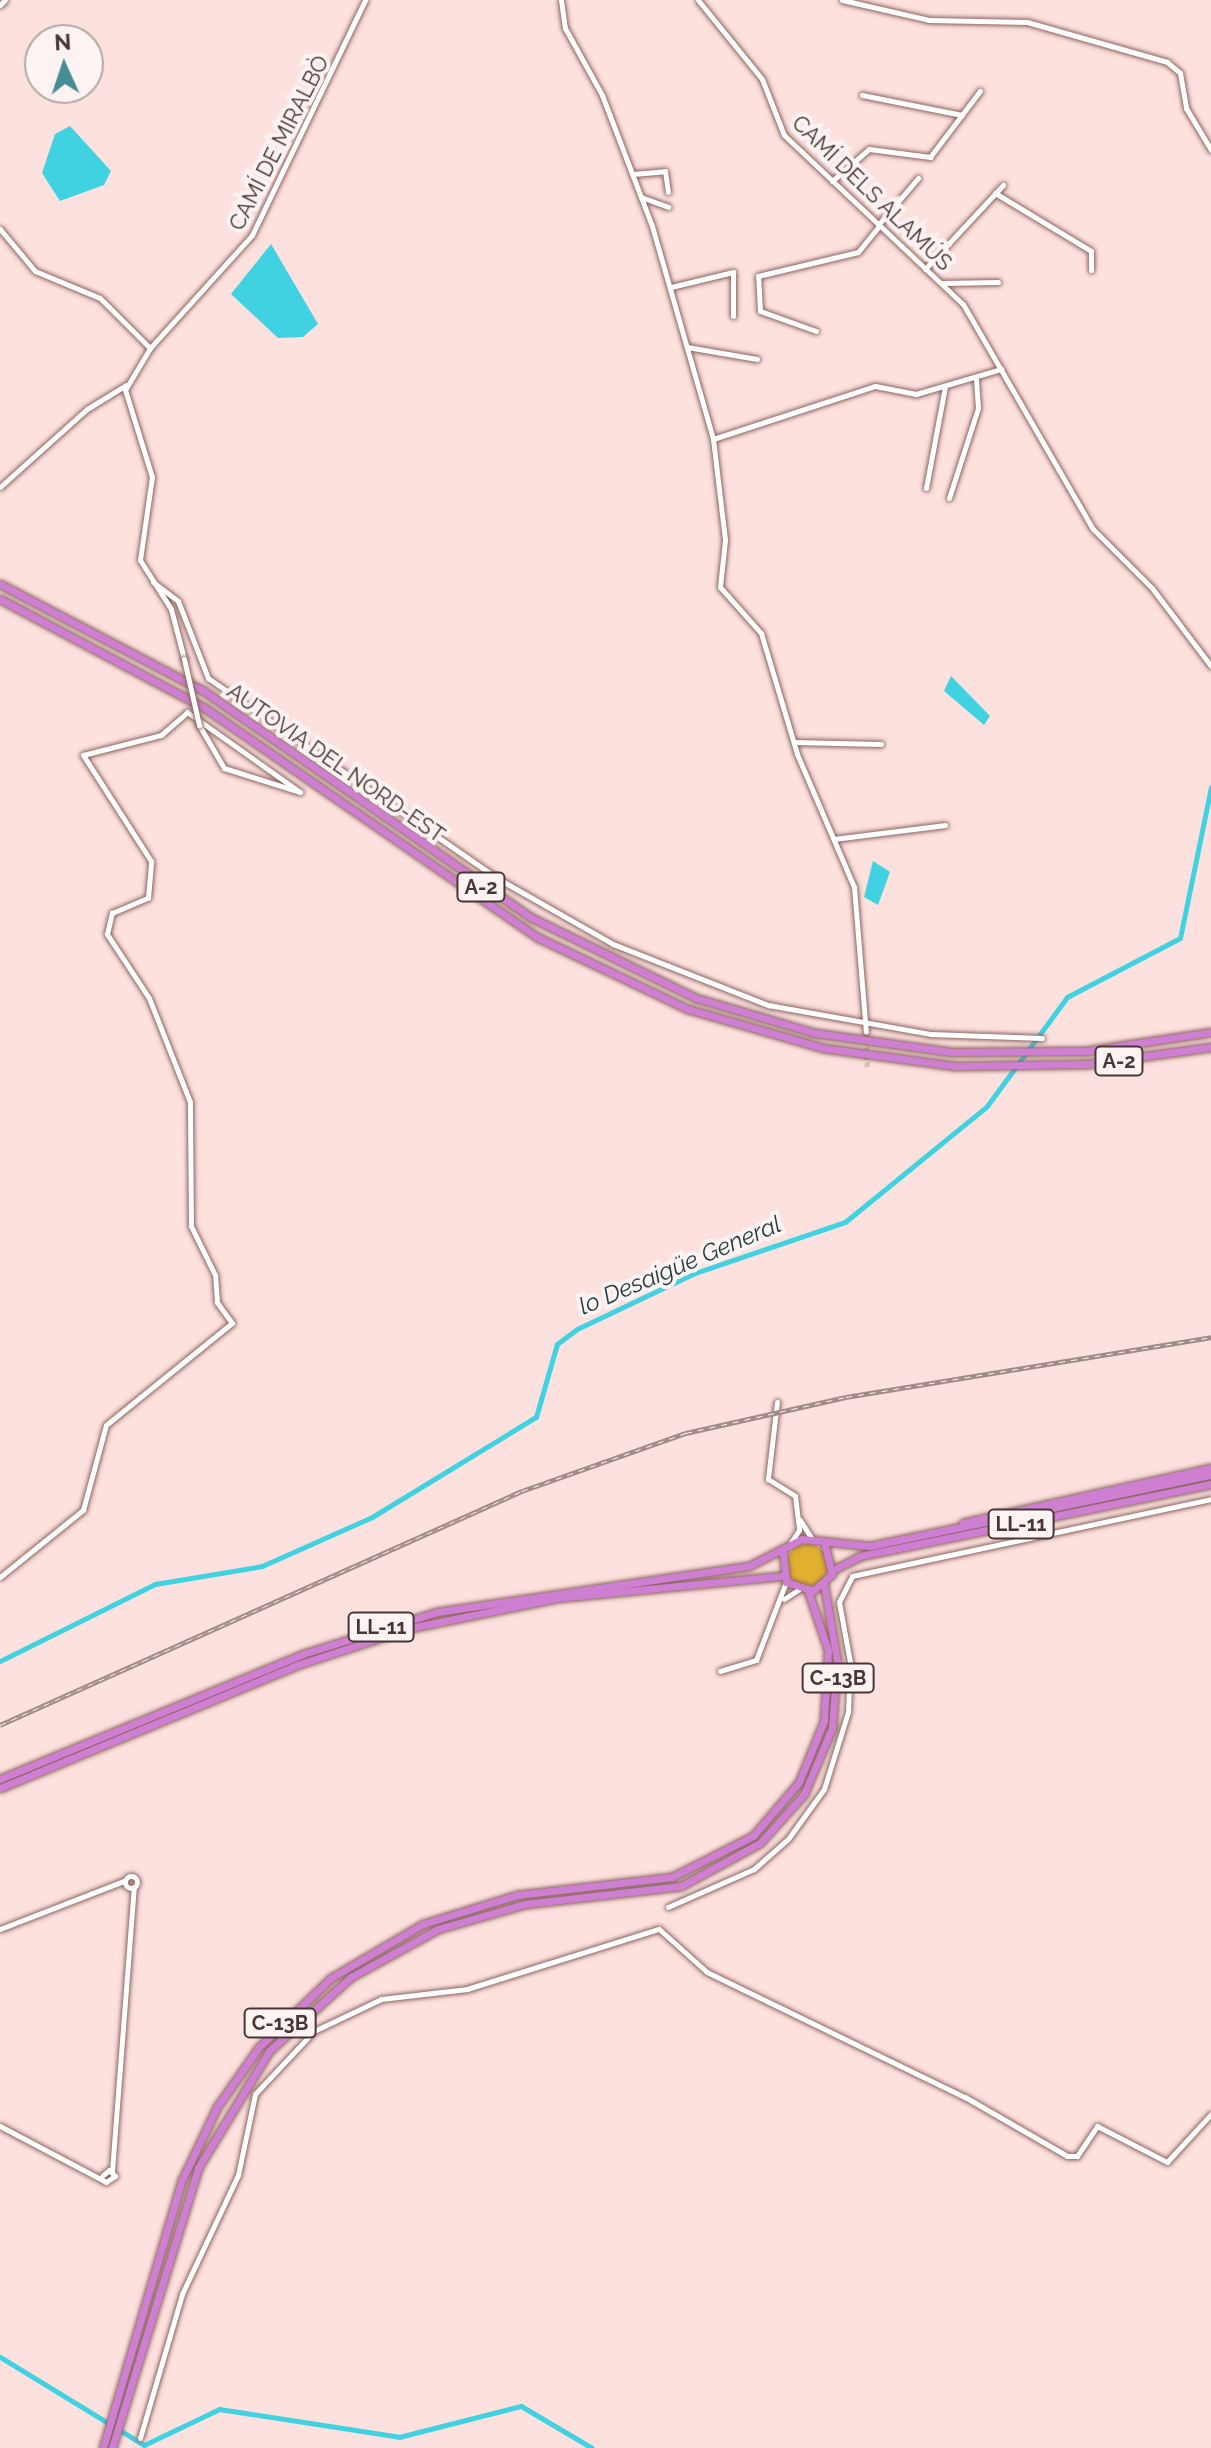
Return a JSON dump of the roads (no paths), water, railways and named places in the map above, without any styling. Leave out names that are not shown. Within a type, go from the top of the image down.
[{"type":"highway","name":"AUTOVIA DEL NORD-EST","points":[[0,584],[204,691],[488,892],[629,970],[815,1033],[913,1049],[1035,1054],[1211,1032]]},
{"type":"highway","name":"AUTOVIA DEL NORD-EST","points":[[0,599],[172,688],[472,896],[610,975],[708,1016],[812,1045],[1007,1067],[1211,1047]]},
{"type":"highway","points":[[900,1541],[1211,1468]]},
{"type":"highway","name":"LL-11","points":[[825,1546],[900,1541],[1211,1475]]},
{"type":"highway","name":"LL-11","points":[[833,1570],[860,1556],[1211,1484]]},
{"type":"highway","points":[[812,1539],[825,1546],[833,1570],[824,1585],[808,1591],[798,1590],[784,1579],[783,1553],[789,1545],[812,1539]]},
{"type":"highway","name":"LL-11","points":[[0,1779],[383,1627],[505,1598],[749,1566],[783,1553]]},
{"type":"highway","name":"LL-11","points":[[0,1788],[297,1665],[410,1628],[557,1598],[784,1579]]},
{"type":"highway","name":"C-13B","points":[[103,2448],[112,2436],[119,2416],[198,2168],[269,2051],[351,1977],[438,1929],[525,1904],[681,1886],[760,1843],[804,1794],[832,1728],[837,1661],[824,1585]]},
{"type":"highway","name":"C-13B","points":[[119,2416],[182,2180],[212,2115],[259,2047],[331,1978],[423,1924],[517,1895],[672,1877],[753,1836],[799,1782],[824,1721],[828,1650],[808,1591]]},
{"type":"highway","name":"C-13B","points":[[112,2436],[112,2448]]},
{"type":"street","points":[[0,5],[5,0]]},
{"type":"street","name":"CAMÍ DE MIRALBÒ","points":[[0,487],[87,409],[127,384],[150,348],[252,235],[365,0]]},
{"type":"street","points":[[561,0],[566,31],[641,197],[671,287],[713,439],[725,540],[719,585],[761,633],[793,742],[854,887],[866,1032]]},
{"type":"street","name":"CAMÍ DELS ALAMÚS","points":[[698,0],[762,79],[781,132],[966,308],[1093,529],[1152,588],[1211,666]]},
{"type":"street","points":[[842,0],[929,20],[1027,22],[1167,62],[1180,73],[1186,108],[1211,150]]},
{"type":"street","points":[[832,181],[869,149],[930,157],[980,91]]},
{"type":"street","points":[[862,95],[962,115]]},
{"type":"street","points":[[633,174],[665,171],[668,192]]},
{"type":"street","points":[[816,331],[760,311],[758,276],[857,253],[918,178]]},
{"type":"street","points":[[925,269],[1003,185]]},
{"type":"street","points":[[995,193],[1092,252],[1091,270]]},
{"type":"street","points":[[641,197],[668,207]]},
{"type":"street","points":[[0,229],[31,268],[100,298],[150,348]]},
{"type":"street","points":[[671,287],[733,272],[733,316]]},
{"type":"street","points":[[941,283],[998,282]]},
{"type":"street","points":[[687,347],[757,359]]},
{"type":"street","points":[[713,439],[877,385],[903,395],[1001,369]]},
{"type":"street","points":[[949,498],[978,408],[976,377]]},
{"type":"street","points":[[0,1577],[83,1510],[108,1423],[232,1323],[217,1302],[215,1275],[191,1226],[194,1122],[179,1068],[139,979],[107,934],[112,913],[148,898],[152,864],[92,776],[85,752],[161,735],[187,712],[300,792],[224,768],[199,725],[184,659],[171,609],[139,553],[152,474],[125,406],[127,384]]},
{"type":"street","points":[[926,488],[945,386]]},
{"type":"street","points":[[153,582],[178,601],[208,678],[528,897],[700,982],[768,1005],[867,1018],[931,1034],[1038,1037]]},
{"type":"street","points":[[793,742],[881,744]]},
{"type":"street","points":[[834,839],[945,825]]},
{"type":"street","points":[[777,1402],[768,1479],[790,1488],[799,1517],[812,1539]]},
{"type":"street","points":[[668,1907],[754,1869],[788,1839],[824,1789],[848,1712],[850,1662],[839,1602],[852,1576],[1211,1499]]},
{"type":"street","points":[[789,1545],[799,1517]]},
{"type":"street","points":[[720,1671],[756,1660],[783,1599],[784,1579]]},
{"type":"street","points":[[783,1599],[798,1590]]},
{"type":"street","points":[[0,1929],[134,1877],[112,2181],[0,2126]]},
{"type":"street","points":[[124,1881],[134,1887]]},
{"type":"street","points":[[140,2438],[182,2294],[238,2175],[255,2094],[314,2031],[381,1999],[467,1989],[659,1929],[707,1972],[965,2097],[1067,2156],[1077,2156],[1097,2126],[1167,2162],[1211,2114]]},
{"type":"street","points":[[102,2176],[112,2171]]},
{"type":"water","points":[[70,126],[111,171],[104,185],[60,201],[42,173],[55,134]]},
{"type":"water","points":[[271,244],[318,324],[303,337],[278,338],[231,294]]},
{"type":"water","points":[[951,676],[990,716],[984,725],[944,691]]},
{"type":"water","points":[[873,861],[890,872],[878,905],[864,897]]},
{"type":"waterway","name":"lo Desaigüe General","points":[[0,1661],[155,1584],[262,1566],[372,1517],[536,1417],[557,1344],[577,1329],[695,1273],[845,1222],[987,1106],[1067,997],[1180,938],[1211,787]]},
{"type":"waterway","points":[[0,2357],[144,2445],[219,2409],[399,2437],[521,2406],[592,2448]]},
{"type":"tunnel","points":[[866,1032],[867,1067]]},
{"type":"railway","points":[[0,1725],[522,1491],[686,1433],[846,1397],[1211,1337]]}]
